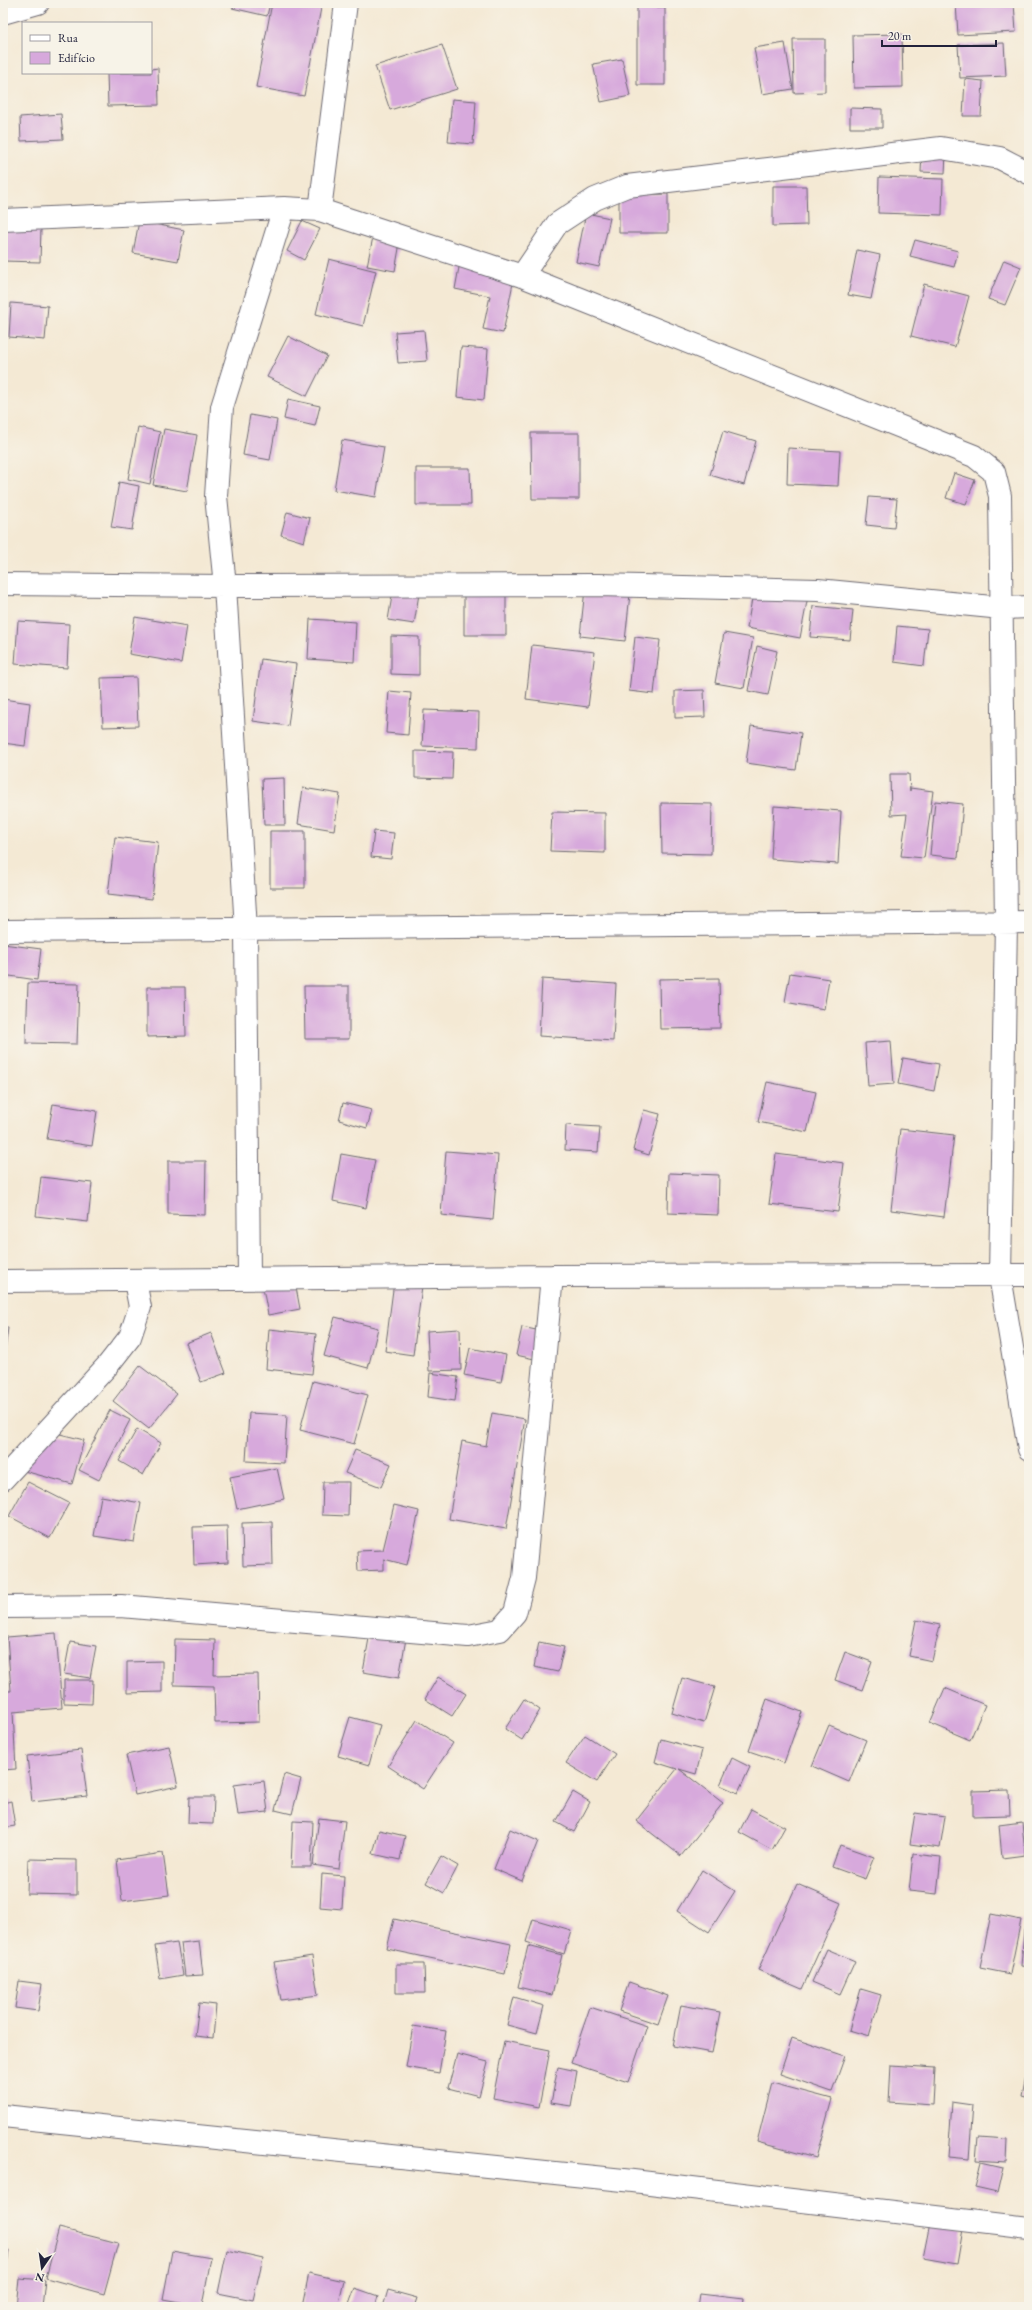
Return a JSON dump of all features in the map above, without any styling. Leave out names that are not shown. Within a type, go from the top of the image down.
[{"type":"street","points":[[3,12],[38,3]]},
{"type":"street","points":[[320,210],[346,3]]},
{"type":"street","points":[[522,276],[557,224],[595,199],[628,186],[941,148],[1000,158],[1029,173]]},
{"type":"street","points":[[249,1278],[246,929],[225,586],[216,496],[222,407],[284,208]]},
{"type":"street","points":[[3,220],[284,208],[320,210],[522,276],[974,456],[994,472],[1000,496],[1006,922],[1000,1276],[1029,1449]]},
{"type":"street","points":[[3,584],[225,586],[598,585],[818,590],[1002,608],[1029,608]]},
{"type":"street","points":[[3,931],[1029,922]]},
{"type":"street","points":[[3,1281],[135,1281],[249,1278],[552,1276],[1029,1275]]},
{"type":"street","points":[[3,1607],[121,1606],[468,1636],[500,1630],[516,1613],[524,1578],[552,1276]]},
{"type":"street","points":[[3,1479],[108,1365],[130,1337],[140,1307],[135,1281]]},
{"type":"street","points":[[3,2116],[633,2181],[1029,2228]]},
{"type":"building","points":[[233,3],[270,3],[267,16],[232,8]]},
{"type":"building","points":[[272,3],[322,3],[304,96],[256,87]]},
{"type":"building","points":[[956,3],[1014,3],[1016,32],[958,35]]},
{"type":"building","points":[[637,7],[665,7],[665,85],[637,85]]},
{"type":"building","points":[[902,34],[903,87],[854,88],[853,35]]},
{"type":"building","points":[[793,39],[825,39],[825,92],[794,93]]},
{"type":"building","points":[[785,43],[793,89],[762,94],[754,48]]},
{"type":"building","points":[[1004,43],[1006,76],[960,78],[958,45]]},
{"type":"building","points":[[442,45],[457,89],[390,110],[375,66]]},
{"type":"building","points":[[622,59],[630,96],[601,102],[593,64]]},
{"type":"building","points":[[158,68],[159,105],[108,106],[107,74],[152,74],[152,69]]},
{"type":"building","points":[[965,79],[983,81],[981,116],[963,116]]},
{"type":"building","points":[[452,99],[476,101],[473,144],[448,142]]},
{"type":"building","points":[[850,108],[882,109],[882,128],[850,128]]},
{"type":"building","points":[[61,114],[63,139],[21,141],[20,117]]},
{"type":"building","points":[[922,153],[946,154],[945,173],[921,172]]},
{"type":"building","points":[[879,177],[943,179],[942,215],[878,213]]},
{"type":"building","points":[[773,186],[806,186],[807,225],[773,226]]},
{"type":"building","points":[[668,194],[668,233],[619,233],[619,195]]},
{"type":"building","points":[[586,213],[610,218],[599,267],[576,262]]},
{"type":"building","points":[[139,221],[184,230],[178,261],[133,253]]},
{"type":"building","points":[[302,221],[320,229],[304,260],[287,251]]},
{"type":"building","points":[[3,227],[41,228],[40,262],[3,261]]},
{"type":"building","points":[[374,232],[401,237],[395,271],[367,266]]},
{"type":"building","points":[[915,240],[958,251],[954,267],[910,256]]},
{"type":"building","points":[[857,250],[880,255],[871,299],[848,295]]},
{"type":"building","points":[[329,259],[376,271],[363,326],[316,314]]},
{"type":"building","points":[[1004,260],[1021,267],[1005,305],[988,299]]},
{"type":"building","points":[[460,262],[515,273],[503,333],[483,329],[490,296],[455,289]]},
{"type":"building","points":[[924,284],[969,296],[955,347],[911,336]]},
{"type":"building","points":[[11,303],[48,306],[45,340],[9,337]]},
{"type":"building","points":[[424,330],[427,361],[398,363],[395,332]]},
{"type":"building","points":[[288,336],[327,356],[307,396],[267,377]]},
{"type":"building","points":[[461,347],[488,349],[484,400],[457,397]]},
{"type":"building","points":[[288,399],[320,406],[315,426],[284,419]]},
{"type":"building","points":[[250,415],[277,420],[270,460],[243,455]]},
{"type":"building","points":[[138,427],[160,432],[150,484],[128,479]]},
{"type":"building","points":[[164,429],[197,435],[187,491],[153,485]]},
{"type":"building","points":[[723,431],[756,441],[744,485],[710,475]]},
{"type":"building","points":[[531,433],[579,433],[579,499],[532,499]]},
{"type":"building","points":[[342,440],[384,447],[376,497],[334,490]]},
{"type":"building","points":[[788,448],[840,451],[838,486],[787,484]]},
{"type":"building","points":[[416,468],[470,468],[471,505],[416,505]]},
{"type":"building","points":[[954,473],[975,480],[966,504],[946,498]]},
{"type":"building","points":[[119,482],[139,486],[132,530],[111,527]]},
{"type":"building","points":[[869,497],[897,499],[894,528],[866,525]]},
{"type":"building","points":[[287,512],[310,518],[304,542],[281,535]]},
{"type":"building","points":[[464,587],[506,588],[506,635],[464,635]]},
{"type":"building","points":[[754,587],[808,596],[800,638],[747,628]]},
{"type":"building","points":[[585,589],[630,594],[625,641],[580,636]]},
{"type":"building","points":[[393,590],[419,594],[414,624],[388,620]]},
{"type":"building","points":[[813,606],[853,610],[850,640],[810,637]]},
{"type":"building","points":[[135,617],[187,626],[181,663],[129,654]]},
{"type":"building","points":[[310,619],[356,622],[354,662],[308,659]]},
{"type":"building","points":[[18,621],[69,624],[67,668],[15,664]]},
{"type":"building","points":[[897,626],[928,629],[924,666],[894,662]]},
{"type":"building","points":[[724,633],[753,638],[744,688],[715,683]]},
{"type":"building","points":[[391,636],[419,637],[419,675],[391,674]]},
{"type":"building","points":[[635,637],[660,640],[654,694],[629,691]]},
{"type":"building","points":[[532,645],[595,652],[588,707],[526,699]]},
{"type":"building","points":[[757,646],[777,651],[768,695],[748,691]]},
{"type":"building","points":[[261,659],[296,664],[288,726],[253,721]]},
{"type":"building","points":[[136,677],[138,726],[103,727],[101,678]]},
{"type":"building","points":[[704,690],[705,717],[675,718],[675,691]]},
{"type":"building","points":[[389,691],[411,693],[408,735],[386,733]]},
{"type":"building","points":[[3,699],[30,703],[25,746],[3,743]]},
{"type":"building","points":[[424,710],[479,712],[478,748],[422,746]]},
{"type":"building","points":[[751,726],[801,733],[796,770],[746,763]]},
{"type":"building","points":[[415,751],[453,752],[452,779],[415,778]]},
{"type":"building","points":[[890,774],[909,774],[910,791],[910,788],[933,791],[924,858],[901,856],[907,814],[891,815]]},
{"type":"building","points":[[284,778],[285,825],[264,825],[262,779]]},
{"type":"building","points":[[303,788],[340,794],[334,830],[298,824]]},
{"type":"building","points":[[935,801],[963,804],[958,858],[930,855]]},
{"type":"building","points":[[661,803],[712,804],[711,854],[662,853]]},
{"type":"building","points":[[774,806],[841,811],[838,864],[771,859]]},
{"type":"building","points":[[552,812],[605,813],[605,853],[550,851]]},
{"type":"building","points":[[270,831],[305,831],[305,888],[270,888]]},
{"type":"building","points":[[374,831],[394,833],[391,859],[371,857]]},
{"type":"building","points":[[115,837],[158,842],[152,899],[108,894]]},
{"type":"building","points":[[3,944],[41,949],[37,980],[3,975]]},
{"type":"building","points":[[790,973],[829,979],[824,1009],[785,1002]]},
{"type":"building","points":[[719,978],[720,1028],[660,1029],[659,979]]},
{"type":"building","points":[[542,979],[616,984],[613,1041],[539,1036]]},
{"type":"building","points":[[28,983],[79,984],[77,1044],[26,1043]]},
{"type":"building","points":[[304,986],[349,986],[349,1039],[305,1039]]},
{"type":"building","points":[[147,987],[185,987],[186,1036],[147,1037]]},
{"type":"building","points":[[891,1041],[894,1084],[868,1086],[865,1043]]},
{"type":"building","points":[[903,1058],[939,1064],[934,1091],[898,1084]]},
{"type":"building","points":[[767,1082],[816,1092],[807,1132],[758,1122]]},
{"type":"building","points":[[343,1103],[372,1110],[367,1128],[339,1120]]},
{"type":"building","points":[[53,1104],[97,1111],[92,1146],[47,1139]]},
{"type":"building","points":[[644,1110],[660,1114],[649,1155],[633,1150]]},
{"type":"building","points":[[566,1125],[600,1127],[598,1152],[565,1150]]},
{"type":"building","points":[[900,1129],[954,1135],[944,1217],[891,1210]]},
{"type":"building","points":[[446,1151],[498,1155],[493,1220],[441,1215]]},
{"type":"building","points":[[341,1154],[375,1160],[366,1208],[333,1201]]},
{"type":"building","points":[[776,1154],[844,1163],[838,1212],[769,1204]]},
{"type":"building","points":[[168,1161],[206,1161],[205,1215],[168,1214]]},
{"type":"building","points":[[669,1173],[719,1175],[718,1215],[668,1213]]},
{"type":"building","points":[[41,1177],[92,1183],[88,1222],[36,1216]]},
{"type":"building","points":[[295,1282],[300,1309],[268,1315],[263,1288]]},
{"type":"building","points":[[394,1282],[422,1286],[413,1355],[385,1351]]},
{"type":"building","points":[[335,1317],[378,1328],[368,1368],[324,1356]]},
{"type":"building","points":[[3,1327],[8,1328],[4,1358],[3,1358]]},
{"type":"building","points":[[522,1327],[545,1332],[539,1360],[516,1355]]},
{"type":"building","points":[[269,1329],[316,1334],[312,1374],[266,1369]]},
{"type":"building","points":[[460,1329],[461,1370],[429,1371],[427,1331]]},
{"type":"building","points":[[211,1333],[226,1373],[201,1382],[186,1343]]},
{"type":"building","points":[[470,1348],[506,1355],[501,1382],[464,1375]]},
{"type":"building","points":[[140,1366],[177,1394],[149,1429],[113,1401]]},
{"type":"building","points":[[430,1373],[458,1377],[455,1401],[428,1397]]},
{"type":"building","points":[[313,1381],[368,1395],[354,1444],[300,1430]]},
{"type":"building","points":[[110,1410],[130,1420],[99,1480],[79,1470]]},
{"type":"building","points":[[249,1413],[287,1415],[284,1463],[246,1461]]},
{"type":"building","points":[[492,1413],[525,1419],[506,1529],[449,1519],[462,1441],[486,1446]]},
{"type":"building","points":[[36,1428],[84,1440],[72,1484],[24,1471]]},
{"type":"building","points":[[137,1429],[161,1443],[143,1475],[119,1461]]},
{"type":"building","points":[[355,1450],[391,1464],[381,1487],[345,1473]]},
{"type":"building","points":[[277,1468],[284,1499],[237,1509],[230,1477]]},
{"type":"building","points":[[28,1482],[69,1503],[50,1538],[9,1516]]},
{"type":"building","points":[[323,1482],[349,1482],[348,1516],[322,1515]]},
{"type":"building","points":[[101,1496],[141,1503],[134,1542],[94,1536]]},
{"type":"building","points":[[394,1505],[419,1511],[407,1565],[384,1559],[384,1570],[358,1571],[357,1551],[383,1550]]},
{"type":"building","points":[[272,1522],[273,1565],[243,1566],[242,1523]]},
{"type":"building","points":[[227,1526],[228,1563],[194,1565],[193,1527]]},
{"type":"building","points":[[916,1620],[940,1625],[932,1661],[909,1656]]},
{"type":"building","points":[[371,1627],[407,1633],[399,1678],[363,1672]]},
{"type":"building","points":[[56,1633],[62,1708],[13,1712],[16,1769],[3,1770],[3,1691],[11,1691],[7,1637]]},
{"type":"building","points":[[175,1639],[215,1640],[214,1675],[258,1674],[259,1722],[215,1723],[214,1686],[174,1685]]},
{"type":"building","points":[[70,1642],[96,1646],[90,1678],[64,1674]]},
{"type":"building","points":[[539,1642],[564,1647],[558,1672],[534,1667]]},
{"type":"building","points":[[845,1652],[872,1662],[862,1690],[835,1680]]},
{"type":"building","points":[[162,1661],[162,1692],[127,1693],[127,1662]]},
{"type":"building","points":[[438,1677],[466,1694],[452,1716],[425,1699]]},
{"type":"building","points":[[682,1678],[715,1687],[704,1723],[672,1713]]},
{"type":"building","points":[[64,1680],[93,1680],[92,1704],[64,1703]]},
{"type":"building","points":[[945,1688],[985,1705],[970,1740],[930,1723]]},
{"type":"building","points":[[524,1699],[540,1710],[522,1740],[505,1729]]},
{"type":"building","points":[[767,1699],[802,1712],[784,1763],[749,1751]]},
{"type":"building","points":[[350,1717],[380,1725],[369,1765],[338,1756]]},
{"type":"building","points":[[417,1720],[453,1743],[423,1789],[388,1766]]},
{"type":"building","points":[[829,1725],[866,1740],[849,1782],[812,1766]]},
{"type":"building","points":[[585,1735],[615,1754],[597,1782],[566,1763]]},
{"type":"building","points":[[661,1739],[702,1750],[696,1774],[679,1769],[723,1803],[681,1856],[636,1821],[677,1769],[655,1762]]},
{"type":"building","points":[[169,1746],[178,1786],[135,1795],[126,1755]]},
{"type":"building","points":[[81,1750],[87,1796],[32,1802],[27,1756]]},
{"type":"building","points":[[732,1758],[750,1767],[738,1793],[720,1785]]},
{"type":"building","points":[[284,1774],[301,1779],[292,1814],[275,1810]]},
{"type":"building","points":[[264,1781],[268,1812],[238,1815],[234,1785]]},
{"type":"building","points":[[1009,1790],[1010,1815],[973,1816],[973,1791]]},
{"type":"building","points":[[573,1792],[590,1802],[574,1832],[556,1822]]},
{"type":"building","points":[[189,1797],[214,1797],[213,1824],[188,1823]]},
{"type":"building","points":[[11,1801],[15,1826],[3,1828],[3,1803]]},
{"type":"building","points":[[751,1809],[785,1827],[772,1850],[739,1832]]},
{"type":"building","points":[[915,1813],[945,1817],[940,1848],[910,1844]]},
{"type":"building","points":[[319,1818],[345,1821],[339,1869],[313,1865]]},
{"type":"building","points":[[293,1821],[313,1822],[311,1867],[291,1867]]},
{"type":"building","points":[[1022,1822],[1025,1855],[1002,1858],[999,1825]]},
{"type":"building","points":[[510,1829],[538,1841],[522,1881],[494,1869]]},
{"type":"building","points":[[379,1830],[405,1836],[400,1860],[373,1854]]},
{"type":"building","points":[[840,1845],[874,1857],[865,1879],[832,1867]]},
{"type":"building","points":[[163,1853],[169,1895],[122,1901],[117,1860]]},
{"type":"building","points":[[913,1854],[941,1857],[937,1894],[909,1891]]},
{"type":"building","points":[[441,1856],[458,1866],[444,1893],[426,1883]]},
{"type":"building","points":[[28,1859],[77,1860],[77,1895],[27,1894]]},
{"type":"building","points":[[702,1870],[735,1891],[709,1932],[677,1911]]},
{"type":"building","points":[[322,1874],[344,1876],[342,1909],[320,1907]]},
{"type":"building","points":[[797,1884],[841,1903],[802,1989],[758,1970]]},
{"type":"building","points":[[991,1914],[1021,1920],[1010,1974],[980,1968]]},
{"type":"building","points":[[394,1919],[511,1944],[505,1974],[387,1949]]},
{"type":"building","points":[[533,1919],[571,1930],[564,1954],[526,1942]]},
{"type":"building","points":[[1024,1930],[1029,1931],[1029,1967],[1021,1966]]},
{"type":"building","points":[[199,1941],[203,1975],[185,1976],[181,1943]]},
{"type":"building","points":[[177,1943],[183,1975],[160,1979],[155,1946]]},
{"type":"building","points":[[528,1946],[562,1955],[552,1995],[518,1987]]},
{"type":"building","points":[[827,1949],[855,1961],[840,1994],[812,1982]]},
{"type":"building","points":[[312,1956],[318,1995],[281,2000],[274,1962]]},
{"type":"building","points":[[396,1964],[424,1964],[425,1993],[396,1993]]},
{"type":"building","points":[[19,1981],[42,1984],[38,2011],[15,2008]]},
{"type":"building","points":[[629,1982],[668,1996],[658,2024],[619,2011]]},
{"type":"building","points":[[861,1989],[881,1995],[869,2036],[849,2030]]},
{"type":"building","points":[[514,1997],[544,2006],[537,2033],[507,2025]]},
{"type":"building","points":[[199,2003],[216,2005],[213,2038],[195,2036]]},
{"type":"building","points":[[681,2005],[720,2012],[712,2053],[673,2046]]},
{"type":"building","points":[[590,2007],[647,2026],[628,2082],[571,2063]]},
{"type":"building","points":[[413,2026],[446,2031],[439,2073],[406,2067]]},
{"type":"building","points":[[792,2038],[845,2056],[832,2092],[780,2074]]},
{"type":"building","points":[[504,2041],[550,2050],[539,2107],[493,2098]]},
{"type":"building","points":[[457,2054],[488,2062],[479,2096],[448,2088]]},
{"type":"building","points":[[891,2065],[935,2068],[933,2105],[889,2102]]},
{"type":"building","points":[[558,2067],[577,2071],[571,2106],[551,2103]]},
{"type":"building","points":[[1027,2071],[1029,2071],[1029,2099],[1022,2097]]},
{"type":"building","points":[[772,2083],[832,2099],[816,2158],[757,2142]]},
{"type":"building","points":[[952,2102],[973,2105],[969,2159],[948,2157]]},
{"type":"building","points":[[978,2137],[1007,2139],[1006,2162],[976,2160]]},
{"type":"building","points":[[981,2162],[1003,2167],[997,2193],[975,2188]]},
{"type":"building","points":[[930,2223],[963,2229],[957,2264],[923,2258]]},
{"type":"building","points":[[59,2228],[118,2243],[104,2294],[46,2278]]},
{"type":"building","points":[[3,2250],[9,2251],[4,2283],[3,2283]]},
{"type":"building","points":[[227,2250],[263,2258],[253,2300],[218,2293]]},
{"type":"building","points":[[172,2251],[211,2258],[202,2306],[163,2299]]},
{"type":"building","points":[[309,2273],[344,2281],[338,2307],[302,2307]]},
{"type":"building","points":[[19,2278],[45,2280],[42,2307],[16,2307]]},
{"type":"building","points":[[355,2288],[378,2296],[375,2307],[348,2307]]},
{"type":"building","points":[[388,2290],[417,2298],[414,2307],[383,2307]]},
{"type":"building","points":[[700,2294],[743,2299],[742,2307],[698,2307]]}]
